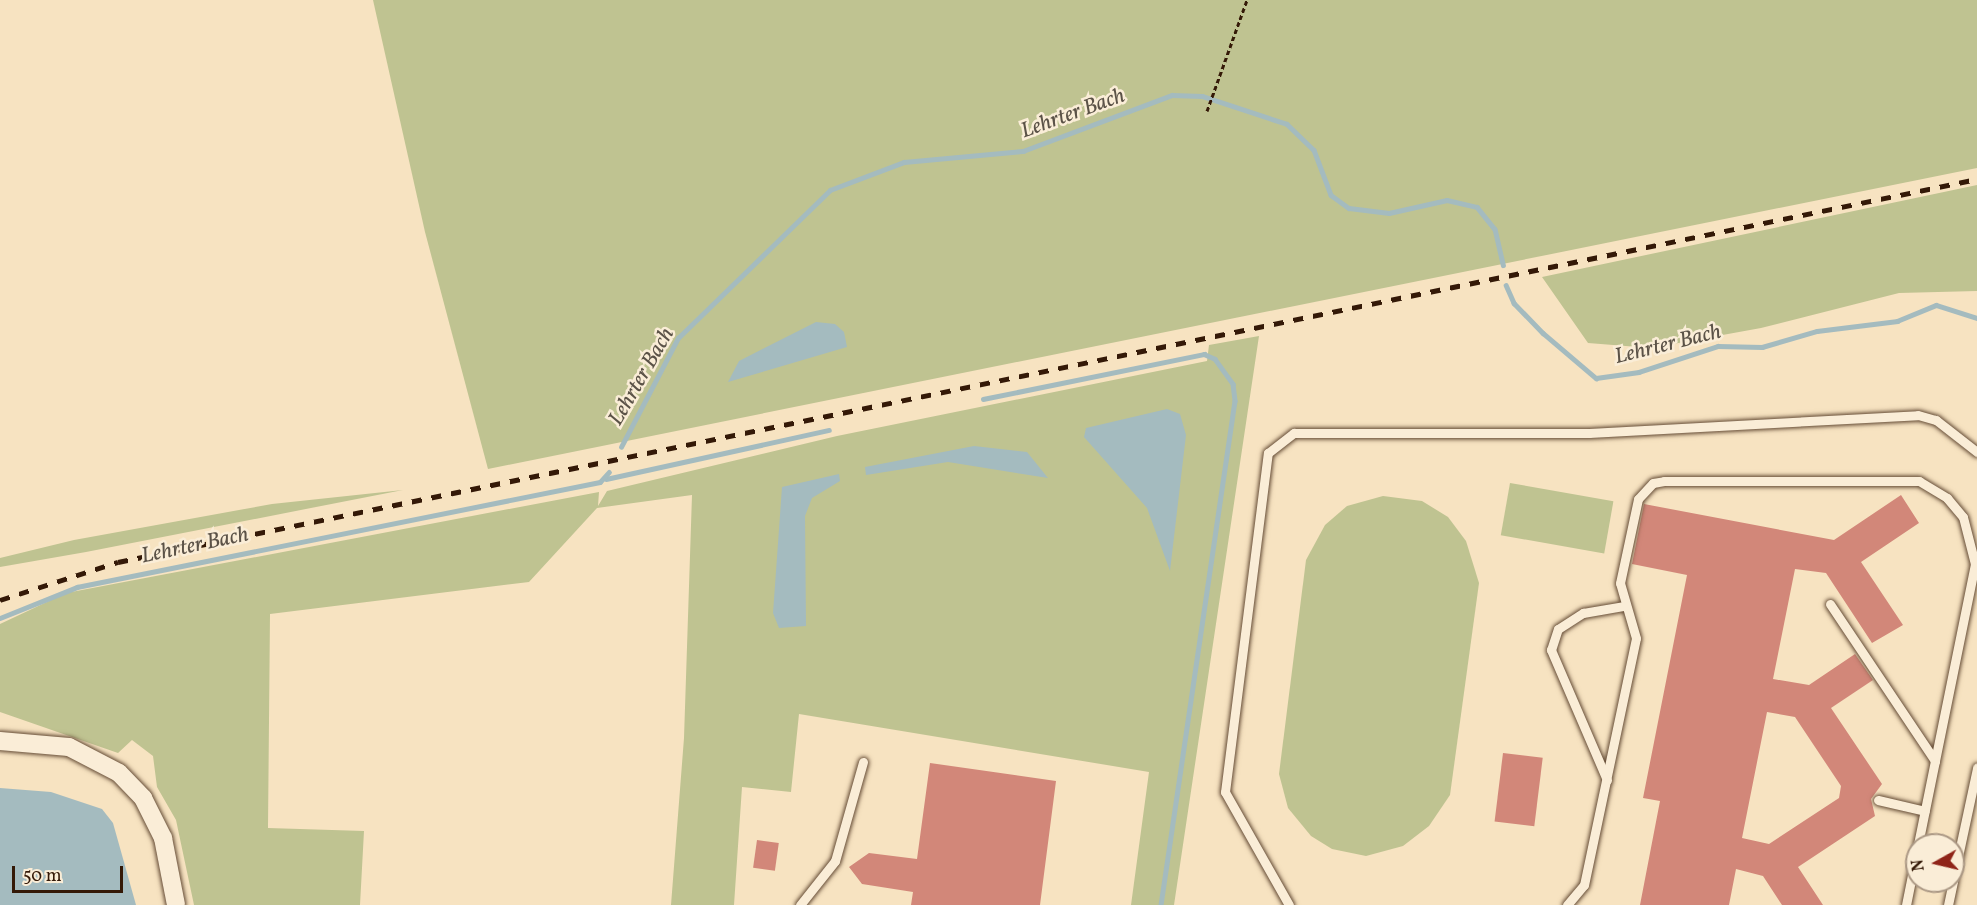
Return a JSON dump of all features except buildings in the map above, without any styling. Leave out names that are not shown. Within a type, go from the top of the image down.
[{"type":"street","points":[[0,741],[69,747],[119,773],[143,798],[164,838],[176,905]]},
{"type":"lane","points":[[1289,905],[1225,792],[1268,453],[1294,433],[1589,433],[1918,415],[1936,420],[1977,452]]},
{"type":"lane","points":[[1567,905],[1584,885],[1636,638],[1624,606],[1620,583],[1638,499],[1653,483],[1919,481],[1947,498],[1963,518],[1975,564],[1920,833]]},
{"type":"lane","points":[[1830,604],[1935,761]]},
{"type":"lane","points":[[1607,780],[1551,650],[1558,629],[1583,613],[1624,606]]},
{"type":"lane","points":[[800,905],[836,861],[863,762]]},
{"type":"lane","points":[[1963,833],[1977,768]]},
{"type":"lane","points":[[1878,800],[1925,811]]},
{"type":"path","points":[[1207,111],[1247,0]]},
{"type":"green space","points":[[373,0],[1977,0],[1977,168],[488,469],[425,232]]},
{"type":"green space","points":[[1977,185],[1977,291],[1899,293],[1761,328],[1651,348],[1588,343],[1542,277]]},
{"type":"green space","points":[[1259,336],[1174,905],[1131,905],[1149,772],[799,714],[791,792],[742,787],[734,905],[671,905],[684,738],[692,495],[597,508],[529,582],[270,614],[268,828],[364,831],[360,905],[194,905],[176,820],[157,787],[153,756],[132,740],[118,753],[0,712],[0,624],[66,593],[599,492],[598,506],[607,491],[837,436],[1207,361],[1209,345]]},
{"type":"green space","points":[[1510,483],[1613,501],[1604,553],[1501,535]]},
{"type":"green space","points":[[403,490],[0,567],[0,558],[74,540],[272,504]]},
{"type":"green space","points":[[1383,496],[1422,501],[1448,517],[1466,541],[1479,583],[1450,795],[1429,826],[1403,846],[1366,856],[1332,849],[1311,836],[1288,808],[1279,774],[1306,560],[1325,525],[1347,506]]},
{"type":"water","points":[[816,322],[835,324],[844,332],[847,347],[728,382],[739,361]]},
{"type":"water","points":[[1167,409],[1180,414],[1186,435],[1170,571],[1147,508],[1084,437],[1086,428]]},
{"type":"water","points":[[974,446],[1027,452],[1048,478],[948,462],[866,475],[865,467]]},
{"type":"water","points":[[839,474],[840,481],[812,498],[805,516],[806,626],[779,628],[773,613],[782,487]]},
{"type":"water","points":[[0,788],[51,792],[102,809],[113,823],[136,905],[0,905]]},
{"type":"waterway","name":"Lehrter Bach","points":[[621,447],[678,338],[830,190],[904,162],[1023,151],[1172,95],[1202,96],[1287,124],[1314,150],[1331,195],[1349,208],[1389,213],[1447,200],[1477,207],[1495,229],[1503,265]]},
{"type":"waterway","name":"Lehrter Bach","points":[[1506,285],[1514,303],[1543,333],[1596,378],[1639,372],[1718,346],[1762,347],[1817,331],[1897,321],[1936,305],[1977,318]]},
{"type":"waterway","points":[[983,399],[1204,354],[1215,359],[1233,384],[1235,401],[1161,905]]},
{"type":"waterway","points":[[606,479],[829,430]]},
{"type":"waterway","name":"Lehrter Bach","points":[[0,618],[77,587],[600,482],[609,472]]},
{"type":"railway","points":[[0,600],[118,562],[1977,179]]}]
